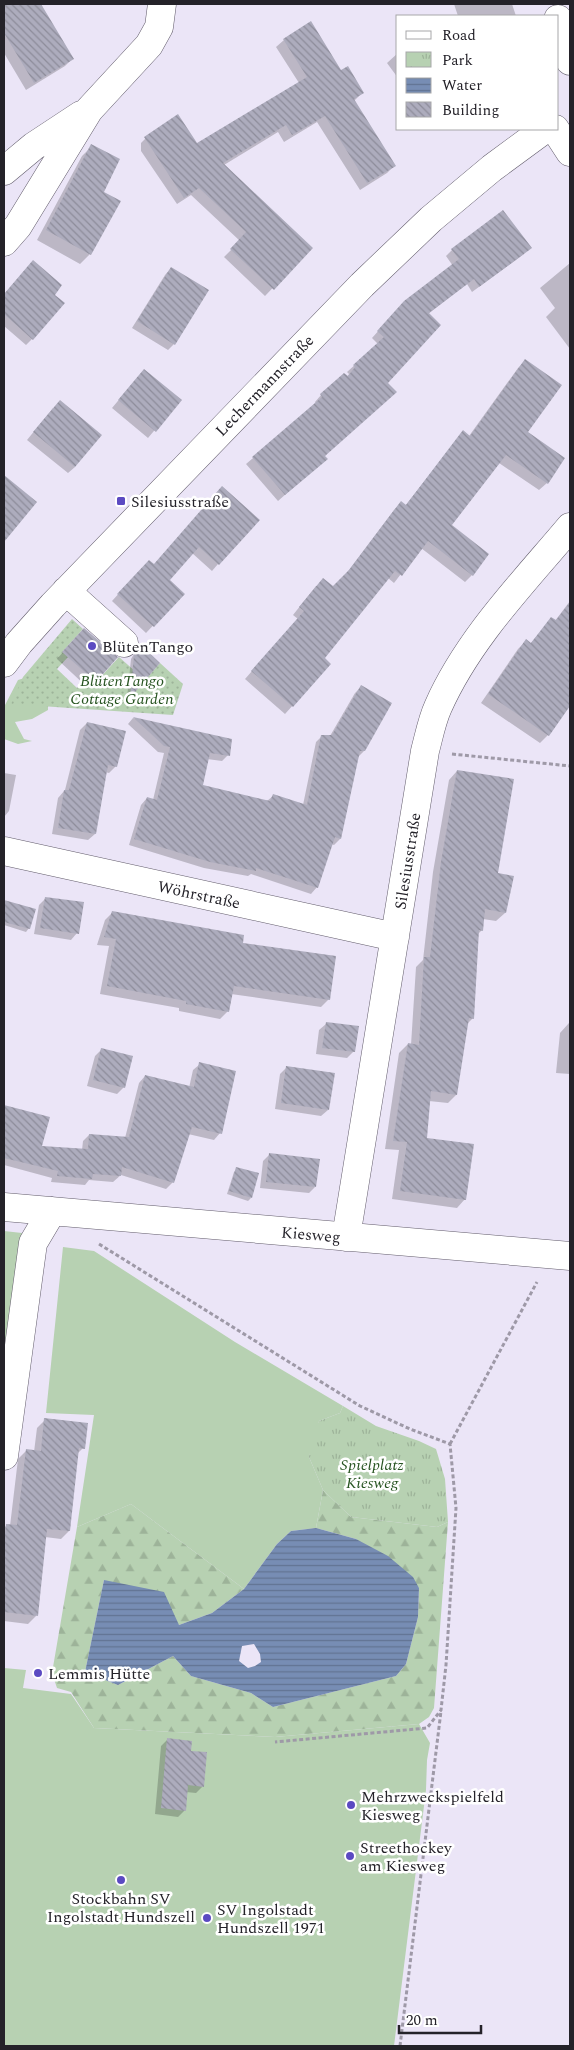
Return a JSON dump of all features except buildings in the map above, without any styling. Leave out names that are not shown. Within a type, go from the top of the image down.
[{"type":"street","points":[[4,242],[18,226],[88,110],[149,45],[159,27],[162,4]]},
{"type":"street","points":[[559,25],[570,61]]},
{"type":"street","points":[[4,171],[34,146],[88,110]]},
{"type":"street","points":[[559,119],[570,111]]},
{"type":"street","name":"Lechermannstraße","points":[[4,663],[19,642],[66,591],[362,284],[431,219],[492,168],[544,130]]},
{"type":"street","points":[[556,130],[570,152]]},
{"type":"street","name":"Silesiusstraße","points":[[346,1237],[425,751],[438,707],[466,658],[501,609],[570,527]]},
{"type":"street","points":[[66,591],[124,644]]},
{"type":"street","name":"Wöhrstraße","points":[[4,851],[395,936]]},
{"type":"street","name":"Kiesweg","points":[[4,1207],[561,1255]]},
{"type":"street","points":[[4,1456],[33,1242],[61,1212]]},
{"type":"path","points":[[425,751],[570,766]]},
{"type":"path","points":[[61,1212],[88,1236],[360,1406],[401,1425],[450,1444]]},
{"type":"path","points":[[400,2046],[441,1710],[453,1578],[456,1508],[450,1444],[561,1255]]},
{"type":"path","points":[[275,1742],[427,1728],[441,1710]]},
{"type":"green space","name":"BlütenTango Cottage Garden","points":[[72,619],[83,629],[63,651],[68,657],[57,669],[77,688],[89,676],[96,682],[119,657],[145,680],[160,663],[183,684],[173,715],[11,704],[23,677]]},
{"type":"green space","points":[[31,676],[48,698],[48,710],[32,719],[15,722],[24,739],[32,741],[18,744],[4,739],[4,707],[18,680]]},
{"type":"green space","points":[[4,1231],[22,1233],[4,1406]]},
{"type":"green space","points":[[63,1247],[94,1251],[235,1342],[343,1406],[340,1413],[319,1421],[309,1457],[323,1490],[316,1528],[291,1531],[277,1544],[244,1589],[131,1504],[77,1527],[94,1415],[46,1413]]},
{"type":"green space","name":"Spielplatz Kiesweg","points":[[343,1406],[376,1426],[436,1449],[445,1479],[448,1522],[437,1527],[351,1517],[323,1490],[309,1457],[312,1436],[319,1421],[340,1413]]},
{"type":"green space","points":[[323,1490],[351,1517],[437,1527],[448,1522],[434,1708],[429,1717],[419,1724],[275,1737],[94,1728],[71,1692],[57,1688],[52,1673],[77,1527],[131,1504],[244,1589],[212,1613],[179,1625],[104,1580],[85,1672],[118,1685],[173,1656],[191,1676],[251,1693],[273,1707],[396,1676],[406,1664],[418,1617],[419,1588],[356,1539],[316,1528]]},
{"type":"green space","name":"SV Ingolstadt Hundszell 1971","points":[[4,1668],[26,1670],[23,1688],[71,1694],[94,1728],[275,1737],[419,1724],[430,1743],[427,1760],[426,1790],[394,2046],[4,2046]]},
{"type":"water","points":[[316,1528],[356,1539],[388,1556],[413,1577],[419,1588],[418,1617],[406,1664],[396,1676],[273,1707],[251,1693],[191,1676],[173,1656],[118,1685],[85,1672],[104,1580],[164,1592],[179,1625],[212,1613],[244,1589],[277,1544],[291,1531]],"holes":[[[254,1644],[260,1654],[261,1662],[255,1666],[248,1668],[239,1661],[242,1646]]]},
{"type":"place","name":"Silesiusstraße","points":[[121,501]]},
{"type":"place","name":"BlütenTango","points":[[92,646]]},
{"type":"place","name":"Lemmis Hütte","points":[[38,1673]]},
{"type":"place","name":"Mehrzweckspielfeld Kiesweg","points":[[351,1805]]},
{"type":"place","name":"Streethockey am Kiesweg","points":[[350,1856]]},
{"type":"place","name":"Stockbahn SV Ingolstadt Hundszell","points":[[121,1880]]},
{"type":"place","name":"SV Ingolstadt Hundszell 1971","points":[[207,1918]]}]
